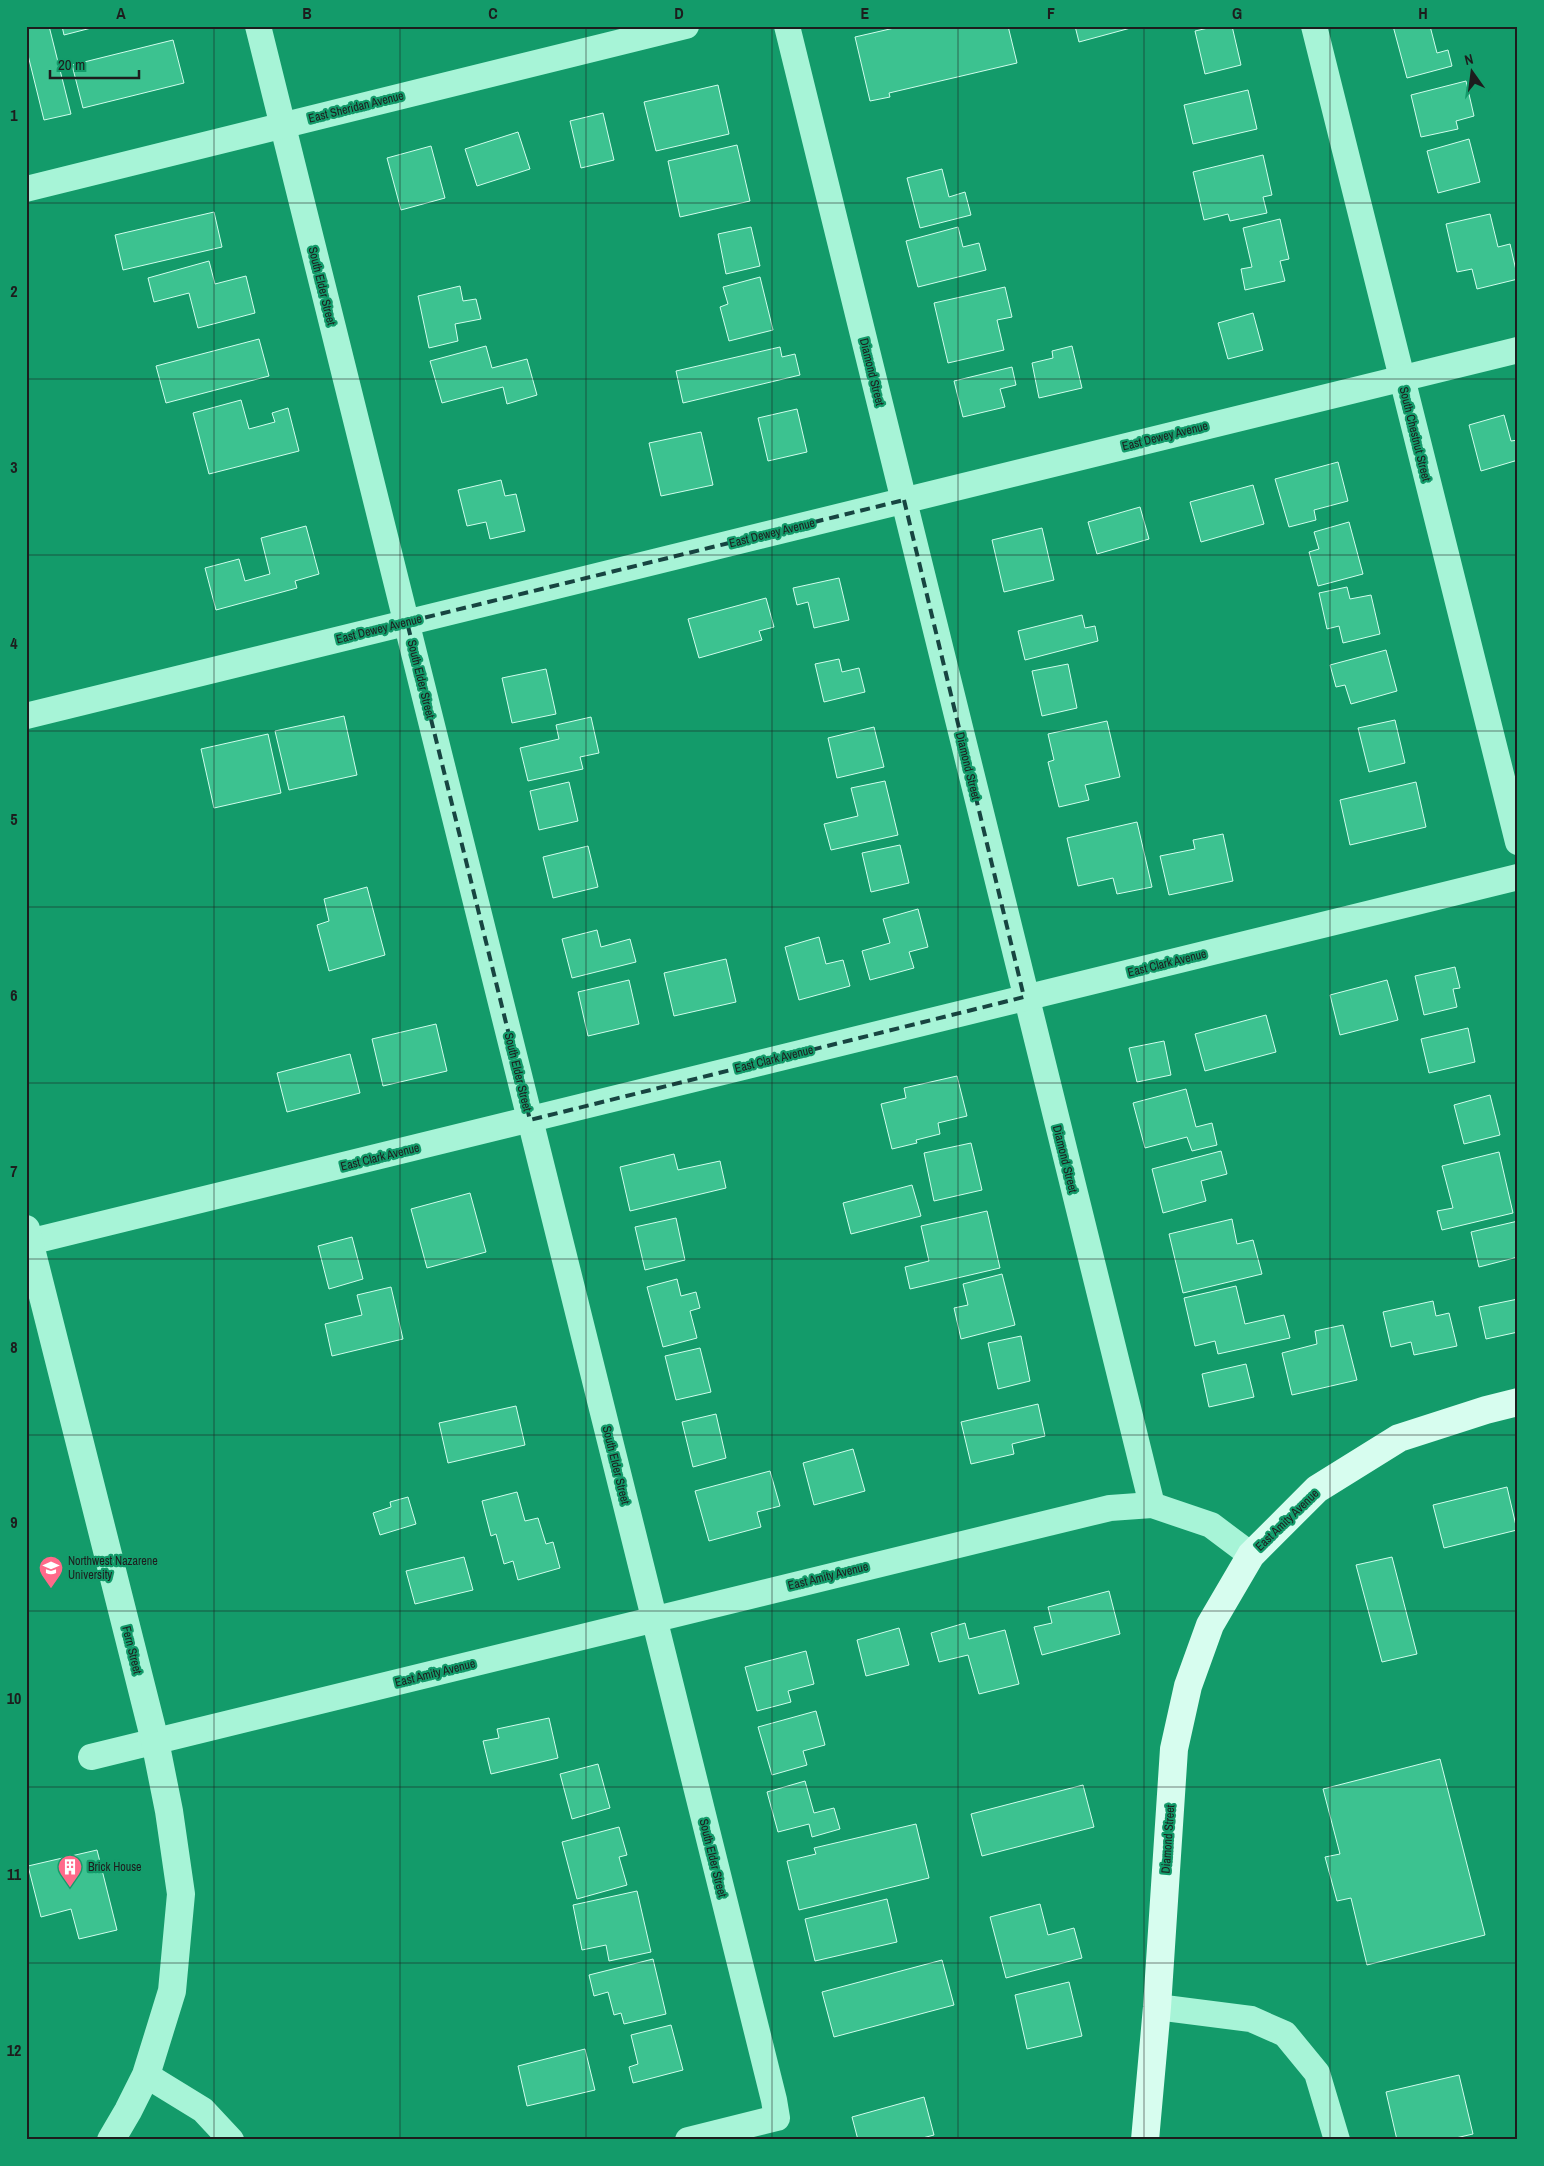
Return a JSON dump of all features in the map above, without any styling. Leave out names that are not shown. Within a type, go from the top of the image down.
[{"type":"main road","name":"East Amity Avenue","points":[[1251,1555],[1317,1489],[1399,1438],[1486,1410],[1518,1402]]},
{"type":"main road","name":"Diamond Street","points":[[1146,2140],[1176,1740],[1188,1686],[1210,1625],[1251,1555]]},
{"type":"street","name":"South Elder Street","points":[[258,26],[777,2118],[688,2140]]},
{"type":"street","name":"East Sheridan Avenue","points":[[26,189],[686,26]]},
{"type":"street","name":"Diamond Street","points":[[787,26],[1024,998],[1152,1505]]},
{"type":"street","name":"South Chestnut Street","points":[[1314,26],[1518,842]]},
{"type":"street","name":"East Dewey Avenue","points":[[26,716],[1518,350]]},
{"type":"street","name":"East Clark Avenue","points":[[28,1235],[530,1120],[1518,877]]},
{"type":"street","name":"Fern Street","points":[[28,1235],[155,1741],[169,1811],[181,1894],[172,1991],[146,2075],[111,2140]]},
{"type":"street","name":"East Amity Avenue","points":[[91,1757],[1110,1508],[1152,1505],[1211,1525],[1251,1555]]},
{"type":"street","points":[[1157,2007],[1251,2019],[1285,2034],[1317,2073],[1337,2140]]},
{"type":"street","points":[[146,2075],[203,2110],[231,2140]]},
{"type":"highlighted area","points":[[904,500],[1024,997],[530,1120],[407,622]]},
{"type":"building","points":[[26,26],[49,26],[71,114],[44,120],[26,47]]},
{"type":"building","points":[[62,26],[99,26],[64,35]]},
{"type":"building","points":[[903,26],[1008,26],[1017,63],[889,93],[890,97],[870,101],[855,37]]},
{"type":"building","points":[[1075,26],[1138,26],[1079,42]]},
{"type":"building","points":[[1217,26],[1232,26],[1241,65],[1205,74],[1195,31]]},
{"type":"building","points":[[1393,26],[1430,26],[1437,53],[1448,50],[1452,66],[1407,78]]},
{"type":"building","points":[[173,40],[184,83],[83,108],[72,65]]},
{"type":"building","points":[[1466,81],[1474,116],[1456,121],[1458,129],[1421,137],[1411,95]]},
{"type":"building","points":[[718,85],[729,134],[656,151],[644,102]]},
{"type":"building","points":[[1248,90],[1257,129],[1193,144],[1184,105]]},
{"type":"building","points":[[603,113],[614,160],[581,168],[570,121]]},
{"type":"building","points":[[518,132],[530,169],[477,186],[465,149]]},
{"type":"building","points":[[1469,139],[1480,182],[1438,193],[1427,151]]},
{"type":"building","points":[[737,145],[750,201],[680,217],[668,161]]},
{"type":"building","points":[[431,146],[445,198],[401,210],[387,158]]},
{"type":"building","points":[[1263,155],[1272,195],[1263,197],[1267,213],[1230,221],[1228,214],[1204,220],[1193,172]]},
{"type":"building","points":[[942,169],[949,197],[965,192],[971,215],[920,228],[907,178]]},
{"type":"building","points":[[214,212],[222,247],[123,270],[115,235]]},
{"type":"building","points":[[1490,214],[1498,247],[1510,244],[1518,279],[1477,289],[1472,269],[1457,272],[1446,224]]},
{"type":"building","points":[[1280,219],[1289,259],[1280,261],[1285,281],[1245,290],[1241,269],[1252,267],[1243,228]]},
{"type":"building","points":[[751,227],[760,266],[726,274],[718,234]]},
{"type":"building","points":[[958,227],[963,247],[979,243],[986,270],[918,287],[906,241]]},
{"type":"building","points":[[209,261],[215,284],[246,276],[255,313],[198,328],[189,293],[154,302],[148,278]]},
{"type":"building","points":[[760,277],[773,330],[729,341],[720,307],[728,304],[723,287]]},
{"type":"building","points":[[460,286],[463,301],[476,299],[481,319],[455,324],[458,341],[429,348],[418,296]]},
{"type":"building","points":[[1005,287],[1012,317],[997,320],[1004,350],[948,363],[934,303]]},
{"type":"building","points":[[1253,313],[1263,350],[1228,359],[1218,323]]},
{"type":"building","points":[[259,339],[269,376],[166,403],[156,366]]},
{"type":"building","points":[[486,346],[492,368],[527,359],[537,395],[507,404],[503,387],[442,403],[430,361]]},
{"type":"building","points":[[1072,346],[1082,388],[1039,398],[1032,363],[1053,358],[1052,351]]},
{"type":"building","points":[[780,347],[782,357],[795,354],[800,375],[683,403],[676,371]]},
{"type":"building","points":[[1012,367],[1016,385],[1000,389],[1005,407],[963,417],[954,381]]},
{"type":"building","points":[[241,400],[249,429],[275,422],[272,413],[288,408],[299,451],[209,474],[193,413]]},
{"type":"building","points":[[797,409],[807,452],[768,461],[758,418]]},
{"type":"building","points":[[1504,415],[1511,441],[1518,440],[1518,460],[1481,471],[1469,425]]},
{"type":"building","points":[[701,432],[713,485],[661,496],[649,443]]},
{"type":"building","points":[[1338,462],[1348,501],[1314,510],[1316,520],[1289,527],[1275,479]]},
{"type":"building","points":[[501,480],[505,496],[516,494],[525,531],[490,539],[486,522],[467,526],[458,490]]},
{"type":"building","points":[[1253,485],[1264,524],[1201,542],[1190,502]]},
{"type":"building","points":[[1140,507],[1149,539],[1097,554],[1088,522]]},
{"type":"building","points":[[1349,522],[1363,574],[1318,586],[1309,552],[1319,549],[1314,532]]},
{"type":"building","points":[[306,526],[319,574],[295,581],[297,588],[216,610],[205,568],[239,559],[245,581],[270,574],[261,538]]},
{"type":"building","points":[[1042,528],[1054,580],[1004,592],[992,540]]},
{"type":"building","points":[[839,578],[849,620],[814,628],[808,602],[797,605],[793,588]]},
{"type":"building","points":[[1347,587],[1350,599],[1371,595],[1380,634],[1343,643],[1339,626],[1327,629],[1319,593]]},
{"type":"building","points":[[766,598],[774,627],[759,631],[762,640],[699,658],[688,619]]},
{"type":"building","points":[[1082,615],[1085,628],[1095,626],[1098,641],[1025,660],[1018,631]]},
{"type":"building","points":[[1386,650],[1397,691],[1351,704],[1345,685],[1336,687],[1330,665]]},
{"type":"building","points":[[839,659],[842,672],[859,668],[865,692],[824,702],[815,664]]},
{"type":"building","points":[[1068,664],[1077,708],[1042,716],[1032,671]]},
{"type":"building","points":[[546,669],[556,714],[512,723],[502,678]]},
{"type":"building","points":[[344,716],[357,775],[289,790],[275,731]]},
{"type":"building","points":[[591,717],[599,753],[580,757],[583,769],[528,781],[520,748],[559,739],[556,725]]},
{"type":"building","points":[[1395,720],[1405,763],[1369,772],[1358,728]]},
{"type":"building","points":[[1107,721],[1120,777],[1085,785],[1089,800],[1059,807],[1048,762],[1054,760],[1048,734]]},
{"type":"building","points":[[874,727],[884,767],[837,778],[828,738]]},
{"type":"building","points":[[268,734],[281,793],[214,808],[201,749]]},
{"type":"building","points":[[885,781],[898,835],[831,850],[824,824],[858,816],[851,788]]},
{"type":"building","points":[[569,782],[578,821],[539,830],[530,791]]},
{"type":"building","points":[[1416,782],[1426,827],[1350,845],[1340,800]]},
{"type":"building","points":[[1137,822],[1152,887],[1117,894],[1113,878],[1078,886],[1067,838]]},
{"type":"building","points":[[1223,834],[1233,881],[1169,895],[1160,856],[1195,849],[1193,840]]},
{"type":"building","points":[[900,845],[909,883],[871,892],[862,853]]},
{"type":"building","points":[[588,846],[598,887],[553,898],[543,857]]},
{"type":"building","points":[[367,887],[385,955],[329,971],[317,925],[329,921],[324,899]]},
{"type":"building","points":[[918,909],[928,947],[909,952],[914,968],[870,980],[862,951],[890,943],[883,919]]},
{"type":"building","points":[[597,930],[601,947],[630,939],[636,962],[572,978],[562,939]]},
{"type":"building","points":[[819,937],[826,964],[843,960],[850,986],[799,1000],[785,947]]},
{"type":"building","points":[[726,959],[736,1002],[674,1016],[664,973]]},
{"type":"building","points":[[1455,967],[1460,988],[1453,989],[1457,1007],[1424,1015],[1415,976]]},
{"type":"building","points":[[629,980],[639,1024],[588,1036],[578,992]]},
{"type":"building","points":[[1387,980],[1398,1020],[1340,1035],[1330,995]]},
{"type":"building","points":[[1266,1015],[1276,1052],[1205,1071],[1195,1034]]},
{"type":"building","points":[[436,1024],[447,1071],[383,1086],[372,1039]]},
{"type":"building","points":[[1468,1028],[1475,1062],[1429,1073],[1421,1039]]},
{"type":"building","points":[[1164,1041],[1171,1075],[1137,1082],[1129,1048]]},
{"type":"building","points":[[350,1054],[360,1093],[287,1112],[277,1073]]},
{"type":"building","points":[[957,1076],[967,1116],[938,1123],[940,1134],[916,1140],[917,1143],[892,1149],[881,1104],[906,1098],[904,1088]]},
{"type":"building","points":[[1186,1089],[1196,1127],[1212,1123],[1217,1145],[1192,1151],[1187,1137],[1145,1148],[1133,1103]]},
{"type":"building","points":[[1490,1095],[1500,1135],[1464,1144],[1454,1105]]},
{"type":"building","points":[[971,1143],[982,1190],[934,1201],[924,1153]]},
{"type":"building","points":[[1221,1151],[1227,1174],[1201,1181],[1206,1201],[1163,1213],[1152,1169]]},
{"type":"building","points":[[1499,1152],[1513,1213],[1442,1230],[1437,1211],[1453,1208],[1442,1166]]},
{"type":"building","points":[[674,1154],[678,1170],[720,1161],[726,1188],[630,1211],[620,1167]]},
{"type":"building","points":[[912,1185],[921,1216],[851,1234],[843,1203]]},
{"type":"building","points":[[470,1193],[486,1252],[427,1268],[411,1209]]},
{"type":"building","points":[[987,1211],[1000,1268],[910,1289],[905,1267],[929,1261],[921,1226]]},
{"type":"building","points":[[676,1218],[685,1260],[645,1270],[635,1227]]},
{"type":"building","points":[[1232,1219],[1237,1244],[1253,1240],[1262,1274],[1183,1293],[1169,1234]]},
{"type":"building","points":[[1518,1221],[1518,1257],[1479,1267],[1471,1232]]},
{"type":"building","points":[[352,1237],[363,1279],[329,1289],[318,1246]]},
{"type":"building","points":[[1002,1274],[1015,1325],[961,1339],[954,1308],[968,1305],[963,1284]]},
{"type":"building","points":[[677,1279],[681,1296],[696,1292],[700,1308],[690,1311],[697,1338],[663,1347],[647,1287]]},
{"type":"building","points":[[1236,1286],[1245,1324],[1284,1315],[1290,1338],[1218,1354],[1215,1341],[1195,1346],[1184,1298]]},
{"type":"building","points":[[391,1287],[403,1339],[332,1356],[325,1324],[362,1315],[357,1295]]},
{"type":"building","points":[[1518,1299],[1518,1332],[1486,1339],[1479,1307]]},
{"type":"building","points":[[1433,1301],[1436,1316],[1449,1313],[1457,1346],[1414,1355],[1411,1342],[1391,1347],[1383,1312]]},
{"type":"building","points":[[1343,1325],[1357,1380],[1292,1395],[1282,1353],[1317,1344],[1315,1331]]},
{"type":"building","points":[[1021,1336],[1030,1381],[998,1389],[988,1343]]},
{"type":"building","points":[[700,1348],[711,1392],[676,1400],[665,1356]]},
{"type":"building","points":[[1246,1364],[1254,1397],[1209,1407],[1202,1374]]},
{"type":"building","points":[[1038,1404],[1045,1436],[1012,1444],[1014,1454],[971,1464],[961,1422]]},
{"type":"building","points":[[516,1406],[525,1445],[448,1463],[439,1423]]},
{"type":"building","points":[[716,1414],[726,1458],[693,1467],[682,1422]]},
{"type":"building","points":[[853,1449],[865,1491],[814,1505],[803,1463]]},
{"type":"building","points":[[770,1471],[780,1506],[757,1512],[761,1527],[709,1541],[695,1491]]},
{"type":"building","points":[[1507,1487],[1517,1530],[1444,1548],[1433,1505]]},
{"type":"building","points":[[517,1492],[525,1521],[538,1518],[546,1544],[553,1542],[560,1568],[518,1580],[513,1561],[504,1564],[496,1534],[491,1536],[482,1501]]},
{"type":"building","points":[[408,1497],[416,1524],[380,1535],[373,1513],[391,1507],[390,1502]]},
{"type":"building","points":[[464,1557],[473,1590],[415,1604],[406,1571]]},
{"type":"building","points":[[1392,1557],[1417,1654],[1382,1662],[1356,1565]]},
{"type":"building","points":[[1109,1591],[1120,1634],[1042,1655],[1034,1627],[1052,1623],[1048,1607]]},
{"type":"building","points":[[965,1623],[969,1639],[1005,1630],[1019,1684],[979,1694],[968,1655],[939,1662],[931,1633]]},
{"type":"building","points":[[899,1628],[909,1665],[866,1676],[857,1640]]},
{"type":"building","points":[[806,1651],[814,1684],[788,1691],[791,1702],[757,1711],[745,1667]]},
{"type":"building","points":[[816,1711],[825,1745],[803,1751],[807,1765],[772,1775],[758,1727]]},
{"type":"building","points":[[549,1718],[558,1758],[491,1774],[483,1741],[499,1738],[497,1729]]},
{"type":"building","points":[[1440,1759],[1485,1935],[1367,1965],[1351,1898],[1337,1901],[1325,1857],[1340,1854],[1323,1789]]},
{"type":"building","points":[[598,1764],[610,1808],[572,1819],[560,1774]]},
{"type":"building","points":[[805,1781],[814,1813],[834,1808],[840,1829],[812,1837],[809,1824],[778,1832],[767,1792]]},
{"type":"building","points":[[1083,1785],[1094,1827],[982,1856],[971,1814]]},
{"type":"building","points":[[916,1824],[929,1878],[799,1910],[787,1861],[816,1854],[814,1848]]},
{"type":"building","points":[[619,1827],[627,1855],[619,1857],[627,1885],[577,1899],[562,1842]]},
{"type":"building","name":"Brick House","points":[[97,1850],[117,1930],[79,1939],[71,1909],[41,1917],[28,1866]]},
{"type":"building","points":[[637,1891],[651,1952],[609,1961],[606,1945],[582,1950],[573,1905]]},
{"type":"building","points":[[887,1899],[897,1942],[815,1961],[805,1919]]},
{"type":"building","points":[[1040,1904],[1048,1935],[1074,1928],[1082,1958],[1006,1978],[990,1917]]},
{"type":"building","points":[[653,1959],[666,2014],[624,2024],[621,2013],[614,2015],[608,1992],[594,1996],[589,1975]]},
{"type":"building","points":[[942,1960],[954,2005],[834,2037],[822,1992]]},
{"type":"building","points":[[1069,1982],[1082,2036],[1027,2049],[1015,1995]]},
{"type":"building","points":[[671,2025],[683,2070],[633,2083],[629,2067],[638,2064],[631,2035]]},
{"type":"building","points":[[585,2049],[595,2090],[527,2106],[518,2066]]},
{"type":"building","points":[[1459,2075],[1473,2134],[1447,2140],[1397,2140],[1386,2092]]},
{"type":"building","points":[[924,2097],[934,2135],[915,2140],[858,2140],[852,2117]]},
{"type":"place","name":"Northwest Nazarene University","points":[[51,1589]]},
{"type":"place","name":"Brick House","points":[[70,1888]]}]
